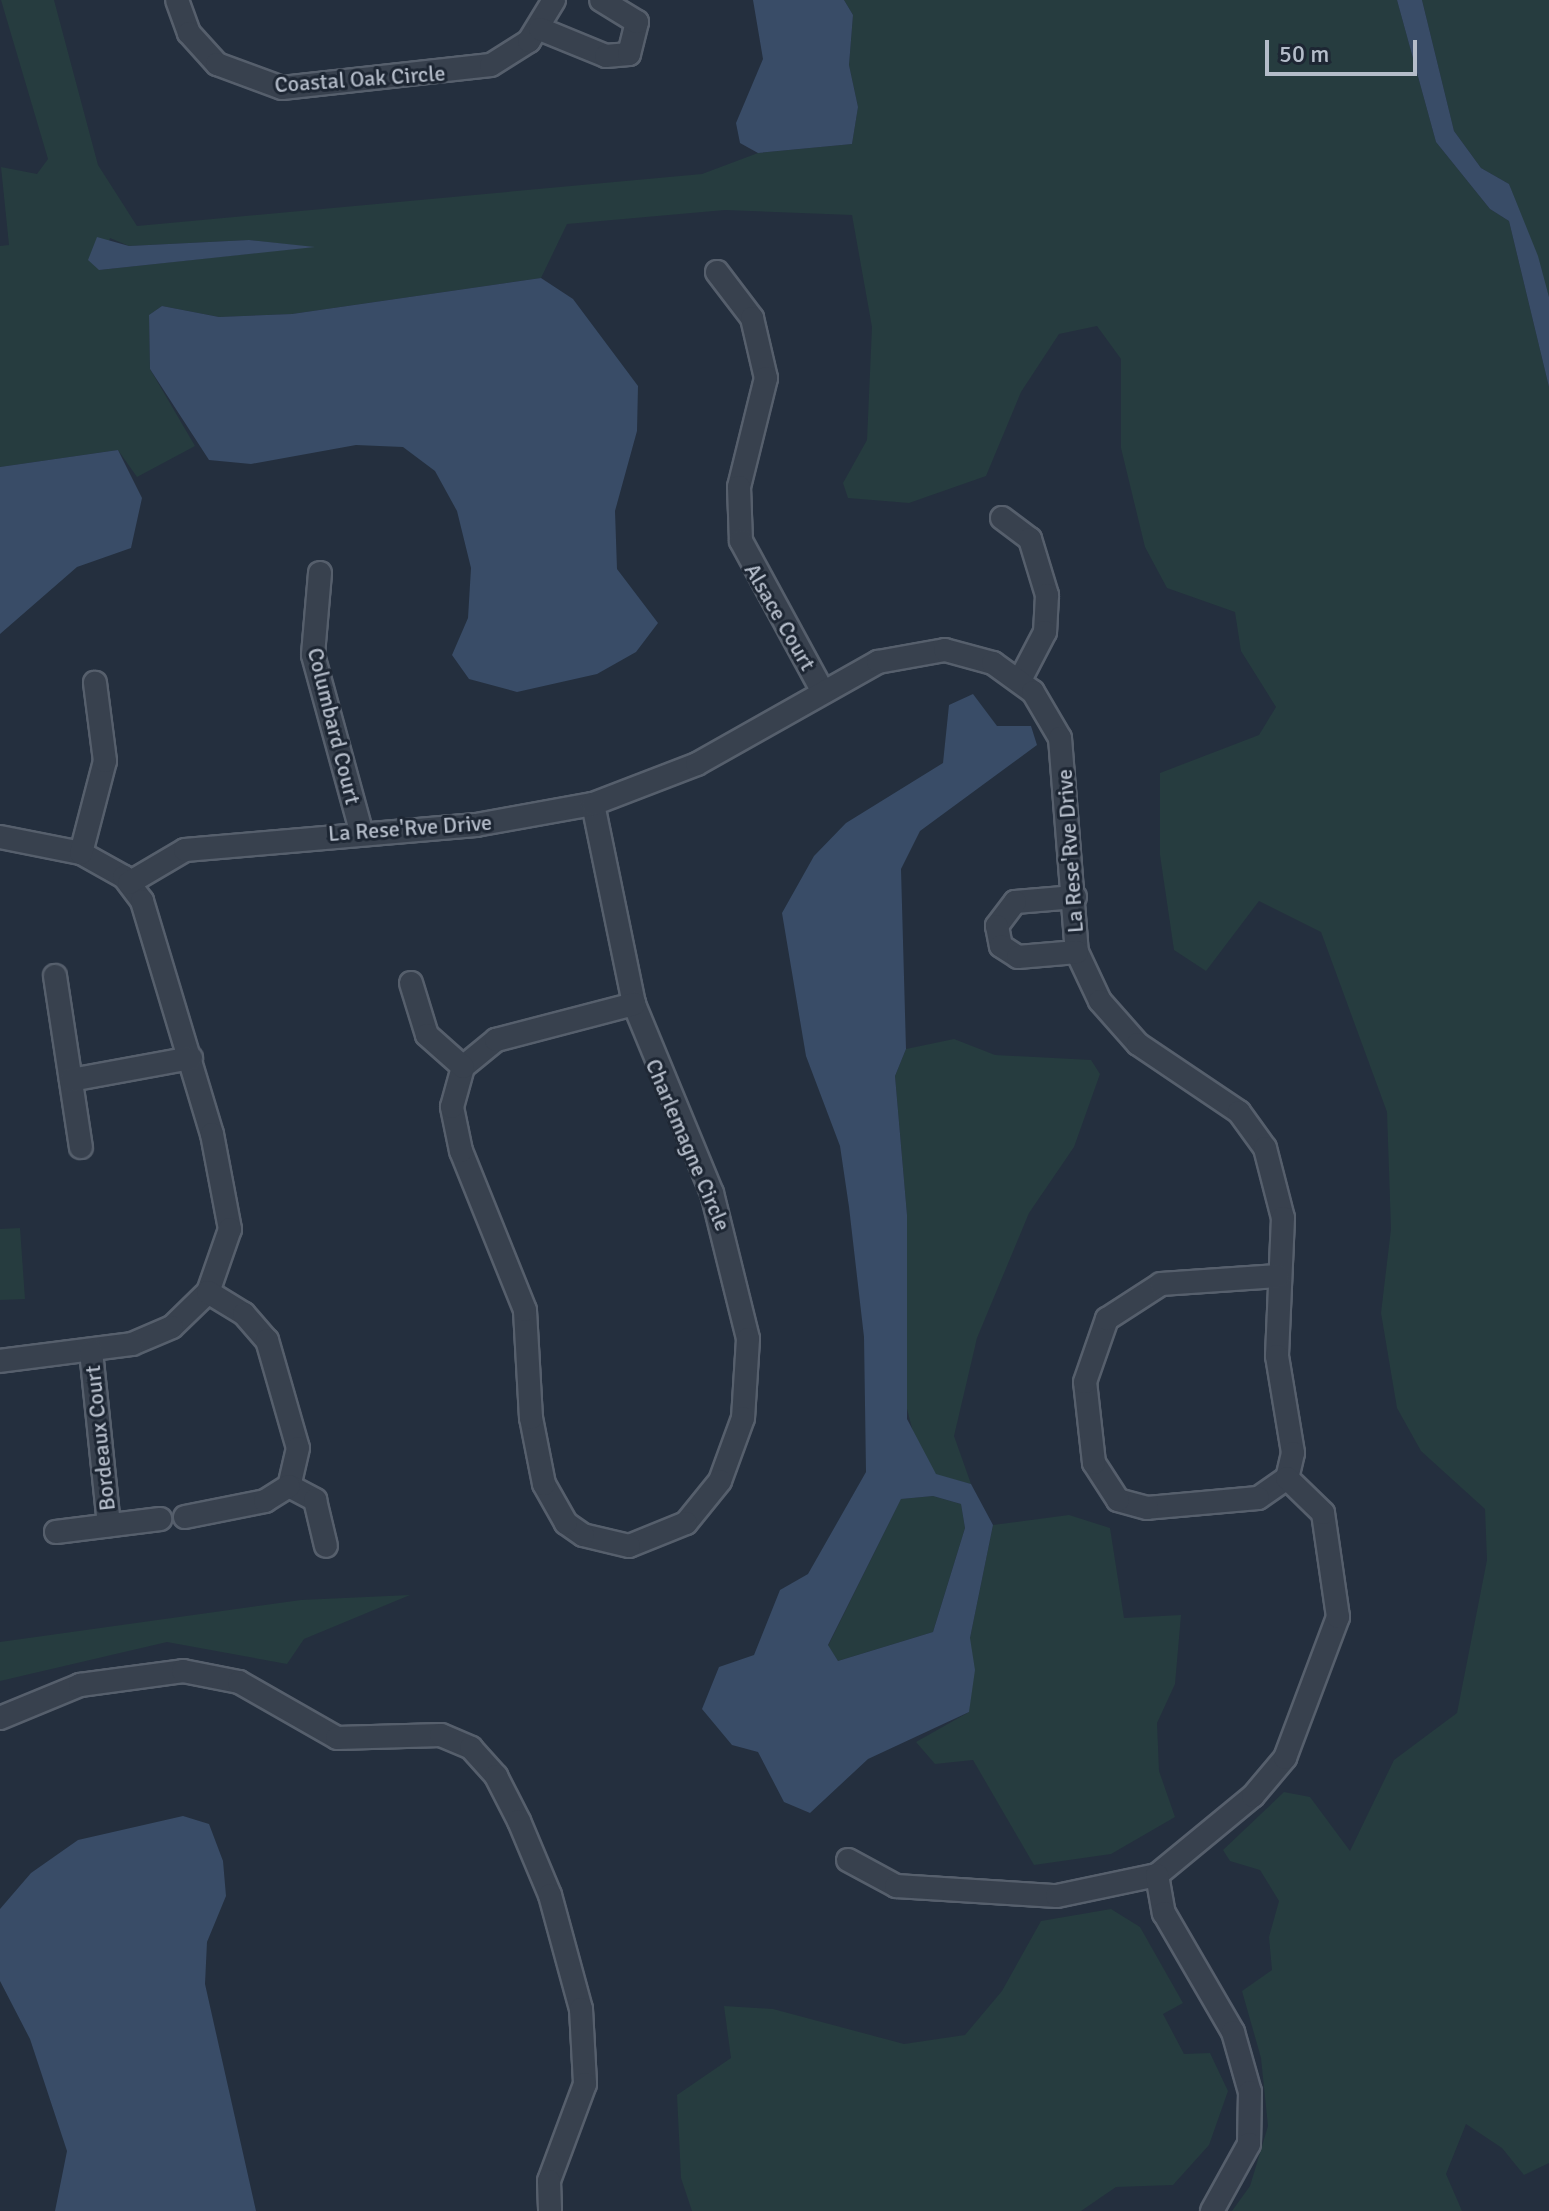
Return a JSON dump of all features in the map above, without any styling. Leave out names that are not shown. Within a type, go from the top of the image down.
[{"type":"street","name":"Coastal Oak Circle","points":[[177,0],[189,33],[217,64],[282,88],[469,71],[511,55],[540,29],[554,0]]},
{"type":"street","points":[[540,29],[606,56],[629,54],[637,22],[601,0]]},
{"type":"street","name":"Alsace Court","points":[[717,272],[752,318],[766,378],[739,487],[741,541],[823,692]]},
{"type":"street","points":[[1002,518],[1030,539],[1047,595],[1045,632],[1020,680]]},
{"type":"street","name":"Columbard Court","points":[[320,573],[313,655],[361,831]]},
{"type":"street","name":"La Rese'Rve Drive","points":[[129,883],[185,850],[361,831],[476,825],[593,804],[685,770],[878,662],[920,651],[968,654],[1020,680],[1060,738],[1077,952],[1118,1026],[1222,1097],[1259,1137],[1283,1218],[1278,1276],[1277,1356],[1293,1453],[1287,1478]]},
{"type":"street","points":[[81,853],[105,761],[95,683]]},
{"type":"street","name":"Charlemagne Circle","points":[[463,1067],[452,1107],[454,1132],[525,1310],[531,1418],[544,1484],[566,1523],[583,1535],[607,1544],[650,1542],[686,1523],[720,1481],[743,1418],[748,1339],[712,1193],[634,1004],[593,804]]},
{"type":"street","points":[[0,837],[81,853],[129,883],[151,922],[229,1201],[227,1249],[208,1292],[153,1337],[91,1351],[0,1361]]},
{"type":"street","points":[[1075,897],[1015,902],[997,926],[1001,946],[1018,957],[1077,952]]},
{"type":"street","points":[[55,976],[81,1147]]},
{"type":"street","points":[[411,983],[427,1035],[463,1067],[487,1045],[527,1028],[634,1004]]},
{"type":"street","points":[[71,1080],[191,1058]]},
{"type":"street","points":[[848,1860],[896,1886],[997,1897],[1057,1896],[1157,1875],[1276,1774],[1335,1635],[1323,1513],[1287,1478],[1258,1498],[1147,1508],[1118,1500],[1094,1463],[1085,1382],[1096,1336],[1146,1290],[1186,1279],[1278,1276]]},
{"type":"street","points":[[185,1517],[265,1501],[289,1486],[298,1448],[274,1355],[257,1326],[208,1292]]},
{"type":"street","name":"Bordeaux Court","points":[[91,1351],[109,1525]]},
{"type":"street","points":[[289,1486],[315,1500],[326,1546]]},
{"type":"street","name":"Bordeaux Court","points":[[56,1532],[160,1519]]},
{"type":"street","points":[[0,1718],[80,1685],[183,1671],[239,1682],[337,1738],[441,1735],[471,1748],[496,1776],[519,1821],[550,1895],[581,2009],[585,2084],[549,2181],[550,2211]]},
{"type":"street","points":[[1157,1875],[1164,1913],[1233,2032],[1250,2092],[1249,2144],[1212,2211]]},
{"type":"green space","points":[[1,0],[54,0],[98,165],[137,226],[702,174],[758,153],[852,144],[858,107],[849,65],[853,15],[844,0],[1397,0],[1436,142],[1490,209],[1509,221],[1549,387],[1549,2163],[1524,2175],[1502,2148],[1466,2124],[1446,2174],[1462,2211],[1232,2211],[1250,2186],[1268,2126],[1261,2058],[1242,1991],[1272,1970],[1269,1937],[1279,1901],[1260,1870],[1230,1861],[1223,1850],[1284,1792],[1310,1797],[1350,1851],[1394,1760],[1457,1713],[1487,1560],[1485,1509],[1421,1451],[1397,1408],[1381,1313],[1391,1229],[1387,1112],[1321,932],[1259,901],[1206,971],[1174,950],[1160,855],[1160,773],[1259,735],[1276,707],[1241,651],[1235,612],[1167,588],[1145,547],[1121,448],[1121,359],[1097,326],[1059,334],[1021,392],[986,476],[909,503],[848,498],[843,483],[867,440],[872,327],[852,215],[725,210],[567,224],[541,278],[292,314],[219,317],[162,306],[149,315],[150,369],[195,446],[137,477],[118,450],[0,467],[0,246],[9,245],[1,167],[37,174],[48,159]],"holes":[[[110,238],[129,246],[249,240],[310,247],[99,270]]]},
{"type":"green space","points":[[1422,0],[1549,0],[1549,297],[1509,184],[1481,168],[1454,131]]},
{"type":"green space","points":[[954,1039],[995,1055],[1091,1060],[1100,1074],[1074,1147],[1029,1213],[977,1338],[954,1436],[971,1484],[936,1475],[916,1444],[902,1389],[907,1215],[895,1076],[906,1049]]},
{"type":"green space","points":[[20,1228],[25,1299],[0,1300],[0,1229]]},
{"type":"green space","points":[[933,1496],[961,1504],[965,1528],[933,1632],[838,1661],[828,1646],[901,1499]]},
{"type":"green space","points":[[1069,1515],[1110,1528],[1124,1618],[1181,1615],[1175,1684],[1157,1723],[1159,1771],[1175,1817],[1111,1854],[1034,1865],[973,1760],[935,1764],[916,1742],[969,1712],[970,1638],[993,1525]]},
{"type":"green space","points":[[410,1595],[304,1639],[287,1664],[167,1642],[0,1681],[0,1642],[301,1600]]},
{"type":"green space","points":[[1111,1909],[1140,1927],[1183,2003],[1163,2014],[1184,2054],[1210,2053],[1228,2091],[1209,2145],[1173,2185],[1116,2187],[1081,2211],[692,2211],[681,2178],[677,2095],[731,2058],[724,2006],[773,2009],[904,2044],[965,2035],[1002,1991],[1041,1921]]},
{"type":"water","points":[[753,0],[844,0],[853,15],[849,65],[858,107],[852,144],[758,153],[740,143],[736,123],[763,59]]},
{"type":"water","points":[[1397,0],[1422,0],[1454,131],[1481,168],[1509,184],[1538,256],[1549,297],[1549,387],[1509,221],[1490,209],[1436,142]]},
{"type":"water","points":[[97,237],[129,246],[249,240],[315,247],[99,270],[88,260]]},
{"type":"water","points":[[541,278],[573,299],[638,386],[637,431],[615,511],[617,569],[658,623],[636,652],[597,674],[517,692],[469,679],[452,655],[468,618],[471,568],[457,511],[435,471],[403,447],[356,445],[251,464],[209,460],[150,369],[149,315],[162,306],[219,317],[292,314]]},
{"type":"water","points":[[118,450],[142,498],[131,548],[77,567],[0,634],[0,467]]},
{"type":"water","points":[[973,694],[997,726],[1031,726],[1037,745],[920,831],[901,869],[906,1049],[895,1076],[907,1215],[907,1419],[936,1474],[971,1484],[993,1525],[970,1638],[975,1670],[969,1712],[868,1759],[810,1813],[784,1802],[758,1752],[732,1745],[702,1709],[719,1667],[754,1655],[780,1590],[808,1574],[866,1472],[864,1337],[840,1146],[806,1056],[782,913],[814,856],[846,823],[943,763],[949,705]],"holes":[[[933,1496],[961,1504],[965,1528],[933,1632],[838,1661],[828,1645],[901,1499]]]},
{"type":"water","points":[[183,1816],[209,1824],[223,1861],[226,1896],[207,1942],[205,1984],[256,2211],[55,2211],[67,2151],[30,2039],[0,1981],[0,1909],[31,1873],[78,1840]]}]
